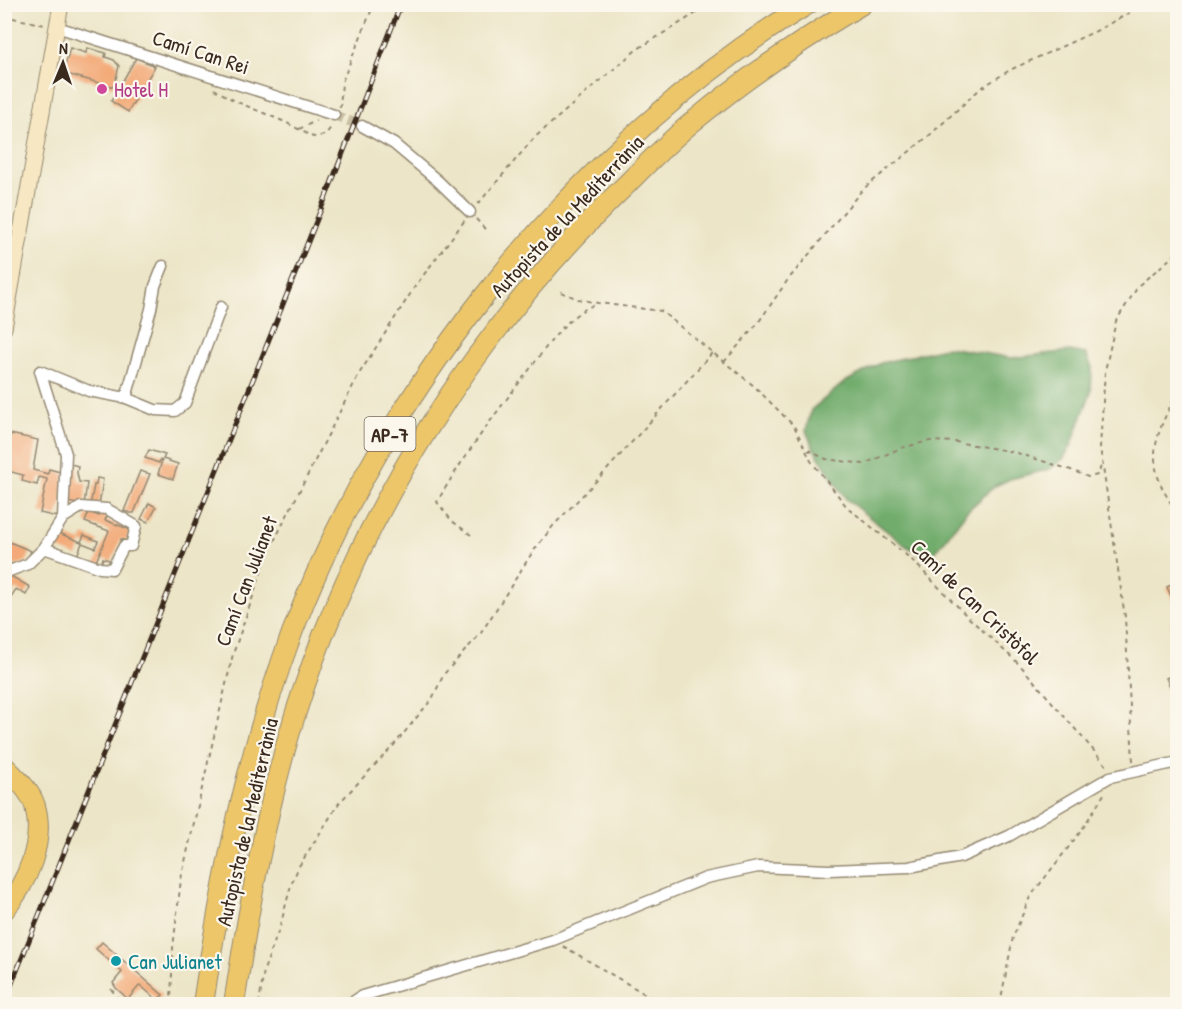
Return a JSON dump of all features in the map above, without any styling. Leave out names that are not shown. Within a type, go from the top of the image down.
[{"type":"highway","name":"Autopista de la Mediterrània","points":[[203,1005],[228,856],[246,778],[267,707],[311,585],[333,537],[393,429],[475,307],[533,237],[583,184],[675,99],[737,52],[808,4]]},
{"type":"highway","name":"Autopista de la Mediterrània","points":[[234,1005],[259,862],[276,782],[295,714],[344,587],[390,493],[459,380],[502,321],[555,258],[608,202],[696,119],[800,44],[862,4]]},
{"type":"highway","points":[[4,766],[32,798],[36,808],[37,826],[34,853],[22,886],[4,910]]},
{"type":"highway","points":[[4,777],[17,790],[37,826]]},
{"type":"main road","points":[[4,328],[61,4]]},
{"type":"street","name":"Camí Can Rei","points":[[57,27],[329,116]]},
{"type":"street","points":[[362,126],[402,151],[470,212]]},
{"type":"street","points":[[126,398],[151,309],[155,286],[163,266]]},
{"type":"street","points":[[63,518],[66,454],[40,371],[89,391],[126,398],[155,410],[175,411],[184,403],[221,307]]},
{"type":"street","points":[[4,573],[28,564],[44,548],[63,518],[81,507],[107,509],[136,526],[131,546],[124,546],[112,568],[100,568],[44,548]]},
{"type":"street","points":[[350,1005],[363,996],[553,940],[706,878],[758,867],[829,870],[909,867],[961,858],[1009,836],[1115,776],[1178,762]]},
{"type":"path","points":[[215,89],[235,101],[313,137],[325,135],[333,126],[340,107],[342,82],[374,4]]},
{"type":"path","name":"Camí Can Julianet","points":[[169,1005],[177,901],[233,654],[268,553],[360,374],[416,285],[470,212],[534,138],[636,50],[711,4]]},
{"type":"path","points":[[724,362],[758,323],[787,281],[862,190],[931,134],[981,88],[1010,70],[1096,31],[1130,13],[1140,4]]},
{"type":"path","points":[[4,16],[57,27]]},
{"type":"path","points":[[298,129],[329,116]]},
{"type":"path","points":[[470,212],[488,232]]},
{"type":"path","points":[[1131,772],[1134,752],[1125,617],[1100,447],[1105,371],[1116,321],[1138,285],[1178,252]]},
{"type":"path","points":[[561,292],[578,299],[598,303]]},
{"type":"path","points":[[471,535],[452,521],[437,502],[488,423],[564,326],[588,306],[598,303]]},
{"type":"path","name":"Camí de Can Cristòfol","points":[[598,303],[661,311],[754,386],[794,426],[811,461],[847,507],[911,559],[969,618],[1020,665],[1115,776]]},
{"type":"path","points":[[259,1005],[264,970],[280,927],[291,885],[299,866],[339,803],[394,745],[427,705],[444,674],[481,633],[532,553],[553,526],[712,353]]},
{"type":"path","points":[[1178,391],[1159,427],[1154,450],[1156,475],[1178,513]]},
{"type":"path","points":[[806,449],[826,459],[864,464],[901,448],[929,441],[956,442],[1014,452],[1088,477],[1098,475],[1102,464]]},
{"type":"path","points":[[1000,1005],[1013,937],[1030,897],[1082,831],[1115,776]]},
{"type":"path","points":[[553,940],[662,1005]]},
{"type":"path","points":[[111,990],[123,1005]]},
{"type":"green space","points":[[948,347],[1011,358],[1070,351],[1086,354],[1092,368],[1091,392],[1071,446],[1063,459],[1050,469],[1010,479],[995,486],[967,511],[934,554],[927,557],[906,546],[846,499],[815,451],[806,431],[811,410],[845,382],[881,363]]},
{"type":"building","points":[[70,48],[86,53],[87,48],[106,53],[105,57],[114,60],[119,66],[114,87],[63,73]]},
{"type":"building","points":[[136,58],[155,66],[128,112],[111,101]]},
{"type":"building","points":[[10,434],[38,440],[33,470],[48,474],[49,469],[64,473],[62,502],[57,517],[40,513],[47,479],[39,477],[37,485],[22,481],[23,475],[4,470]]},
{"type":"building","points":[[149,450],[165,455],[163,459],[178,464],[173,479],[158,474],[162,461],[160,460],[159,463],[145,458]]},
{"type":"building","points":[[71,464],[78,466],[79,482],[87,483],[84,505],[67,502]]},
{"type":"building","points":[[140,471],[150,474],[134,513],[130,513],[124,511]]},
{"type":"building","points":[[97,478],[103,479],[99,506],[90,506],[94,485],[96,485]]},
{"type":"building","points":[[149,503],[156,507],[148,522],[141,519]]},
{"type":"building","points":[[89,512],[99,516],[101,512],[108,514],[105,520],[131,530],[126,541],[121,539],[112,561],[103,558],[100,567],[95,564],[109,531],[85,522]]},
{"type":"building","points":[[56,532],[81,542],[84,535],[98,541],[95,548],[82,543],[77,556],[51,546]]},
{"type":"building","points":[[5,540],[31,551],[27,561],[17,566],[5,561]]},
{"type":"building","points":[[9,575],[30,587],[26,595],[16,589],[4,608],[4,577]]},
{"type":"building","points":[[1178,582],[1178,602],[1174,603],[1167,587]]},
{"type":"building","points":[[1178,621],[1178,642],[1170,624]]},
{"type":"building","points":[[1178,673],[1178,696],[1175,697],[1166,678]]},
{"type":"building","name":"Can Julianet","points":[[102,942],[163,995],[157,1000],[140,985],[128,999],[113,983],[122,972],[96,949]]},
{"type":"tunnel","points":[[334,115],[362,126]]},
{"type":"railway","points":[[4,1003],[401,4]]},
{"type":"place","name":"Hotel H","points":[[102,89]]},
{"type":"place","name":"Can Julianet","points":[[116,961]]}]
